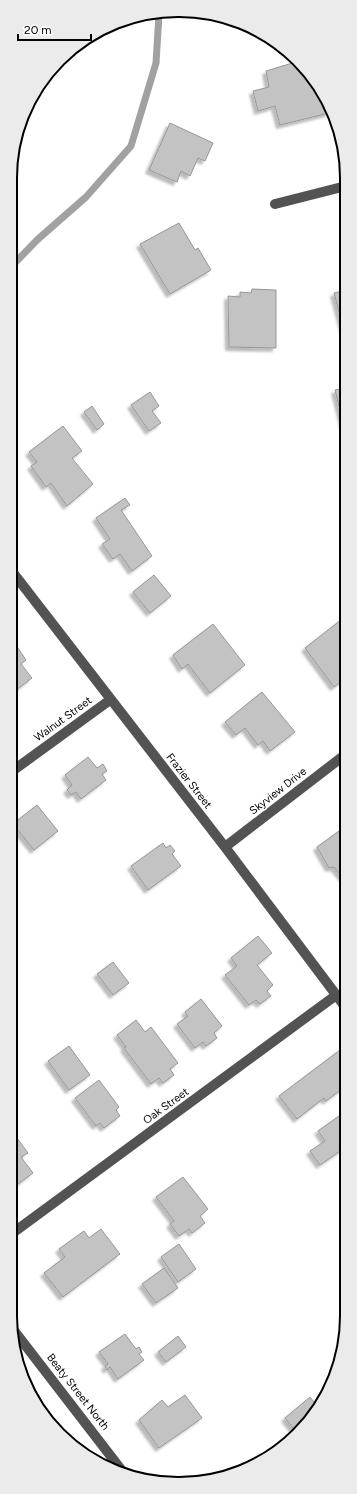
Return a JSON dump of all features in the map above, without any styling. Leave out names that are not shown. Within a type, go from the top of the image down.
[{"type":"street","points":[[275,204],[340,188]]},
{"type":"street","name":"Frazier Street","points":[[17,578],[225,847],[340,1001]]},
{"type":"street","name":"Walnut Street","points":[[17,768],[110,700]]},
{"type":"street","name":"Skyview Drive","points":[[225,847],[340,759]]},
{"type":"street","name":"Oak Street","points":[[17,1231],[335,996]]},
{"type":"street","name":"Beaty Street North","points":[[18,1336],[118,1465]]},
{"type":"building","points":[[292,63],[307,80],[326,114],[280,125],[275,106],[258,111],[253,91],[269,87],[266,71]]},
{"type":"building","points":[[170,123],[213,143],[205,161],[198,158],[190,176],[181,171],[177,182],[149,170]]},
{"type":"building","points":[[179,223],[195,250],[198,248],[211,270],[170,294],[140,244]]},
{"type":"building","points":[[252,289],[276,290],[276,348],[229,347],[228,296],[240,297],[240,292],[251,293]]},
{"type":"building","points":[[340,292],[340,316],[334,293]]},
{"type":"building","points":[[340,389],[340,410],[335,390]]},
{"type":"building","points":[[150,392],[159,406],[152,411],[161,423],[149,431],[131,405]]},
{"type":"building","points":[[92,406],[104,424],[97,430],[84,412]]},
{"type":"building","points":[[63,426],[82,451],[72,458],[93,484],[67,506],[51,483],[46,487],[31,466],[37,462],[29,452]]},
{"type":"building","points":[[125,498],[130,505],[121,510],[152,556],[132,571],[120,554],[113,559],[102,544],[110,539],[96,518]]},
{"type":"building","points":[[154,575],[171,596],[150,613],[133,592]]},
{"type":"building","points":[[340,621],[340,682],[334,687],[305,648]]},
{"type":"building","points":[[213,624],[245,665],[210,693],[188,664],[182,669],[173,655]]},
{"type":"building","points":[[17,646],[26,660],[21,664],[32,678],[17,689]]},
{"type":"building","points":[[262,692],[295,732],[270,751],[263,741],[258,745],[245,728],[236,735],[225,722]]},
{"type":"building","points":[[88,757],[97,768],[103,764],[107,771],[102,774],[106,780],[81,799],[76,792],[71,795],[67,790],[72,785],[65,775]]},
{"type":"building","points":[[37,805],[58,831],[34,850],[17,829],[17,821]]},
{"type":"building","points":[[340,830],[340,874],[334,867],[329,868],[317,847]]},
{"type":"building","points":[[163,843],[166,848],[170,845],[175,851],[172,854],[181,866],[148,890],[131,866]]},
{"type":"building","points":[[258,936],[272,953],[257,965],[273,985],[267,991],[271,996],[260,1004],[256,1000],[249,1005],[225,975],[237,966],[231,958]]},
{"type":"building","points":[[113,962],[129,983],[113,995],[97,974]]},
{"type":"building","points":[[201,999],[222,1026],[214,1033],[217,1038],[206,1046],[203,1042],[195,1048],[177,1024],[188,1016],[185,1012]]},
{"type":"building","points":[[136,1020],[145,1032],[151,1027],[178,1063],[170,1069],[174,1075],[163,1083],[159,1078],[151,1084],[124,1048],[126,1047],[117,1035]]},
{"type":"building","points":[[69,1046],[90,1075],[69,1090],[48,1061]]},
{"type":"building","points":[[340,1050],[340,1090],[326,1101],[324,1098],[297,1119],[279,1096]]},
{"type":"building","points":[[99,1080],[119,1107],[116,1110],[120,1116],[104,1128],[100,1123],[96,1126],[75,1098]]},
{"type":"building","points":[[340,1115],[340,1151],[320,1165],[310,1151],[325,1141],[318,1131]]},
{"type":"building","points":[[17,1138],[28,1153],[21,1157],[33,1173],[17,1185]]},
{"type":"building","points":[[183,1177],[208,1209],[200,1216],[205,1223],[192,1233],[189,1229],[179,1236],[170,1224],[174,1221],[156,1197]]},
{"type":"building","points":[[101,1229],[120,1254],[63,1297],[44,1273],[65,1257],[59,1249],[84,1231],[89,1238]]},
{"type":"building","points":[[179,1244],[196,1269],[178,1282],[161,1257]]},
{"type":"building","points":[[164,1268],[178,1288],[156,1303],[142,1284]]},
{"type":"building","points":[[125,1334],[136,1349],[139,1347],[142,1352],[139,1354],[144,1360],[118,1379],[110,1367],[107,1370],[105,1366],[108,1364],[99,1352]]},
{"type":"building","points":[[178,1336],[186,1347],[166,1362],[158,1352]]},
{"type":"building","points":[[185,1395],[202,1418],[159,1448],[139,1420],[162,1400],[168,1407]]},
{"type":"building","points":[[310,1397],[314,1402],[307,1414],[294,1429],[285,1418]]},
{"type":"waterway","points":[[17,261],[37,240],[86,197],[131,146],[156,63],[159,18]]}]
